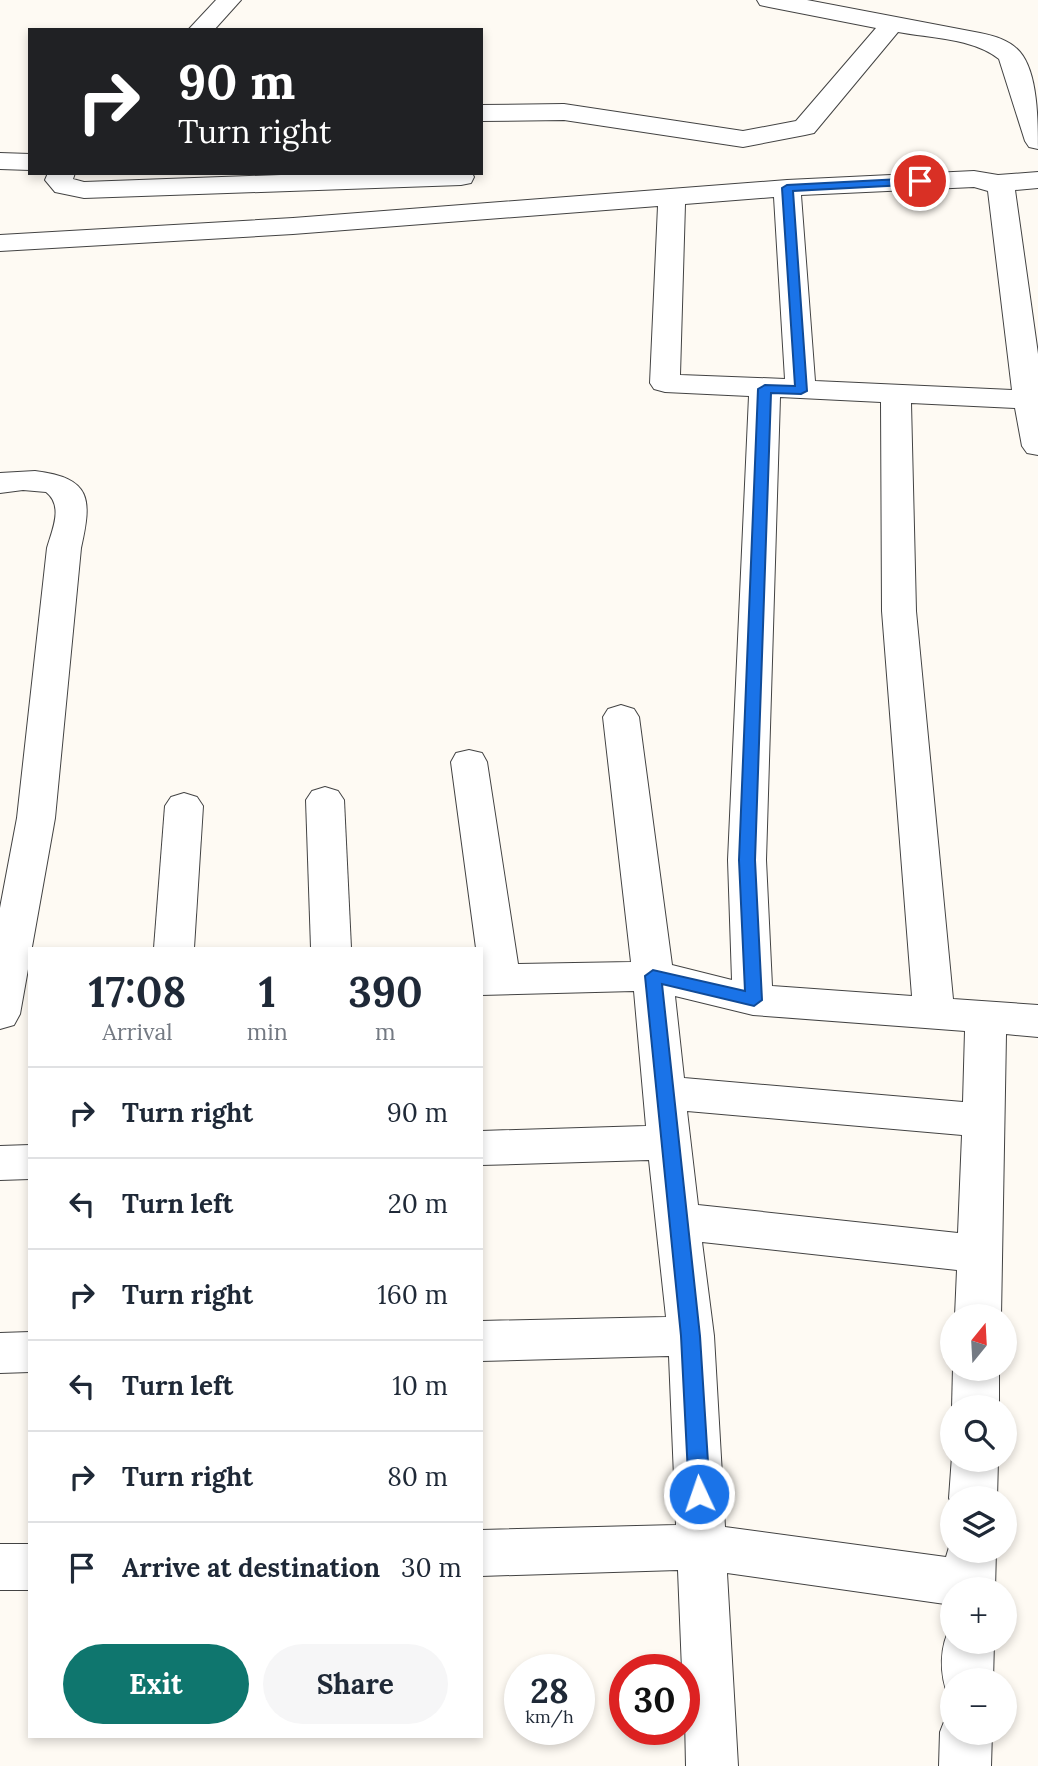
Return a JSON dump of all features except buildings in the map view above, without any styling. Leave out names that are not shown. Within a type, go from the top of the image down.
[{"type":"street","points":[[202,28],[229,0]]},
{"type":"street","points":[[769,0],[980,40],[999,47],[1010,55],[1038,141]]},
{"type":"street","points":[[483,113],[564,112],[743,139],[804,127],[891,24]]},
{"type":"street","points":[[0,161],[28,162]]},
{"type":"street","points":[[61,175],[59,180],[65,186],[85,190],[461,175],[455,214]]},
{"type":"street","points":[[0,243],[455,214],[787,188],[974,179],[998,183],[1038,180]]},
{"type":"street","points":[[998,183],[1002,191],[1038,446]]},
{"type":"street","points":[[787,188],[801,391]]},
{"type":"street","points":[[671,197],[665,383],[1033,400]]},
{"type":"street","points":[[754,1000],[747,860],[765,389]]},
{"type":"street","points":[[896,394],[899,611],[934,1013]]},
{"type":"street","points":[[0,483],[35,479],[60,486],[69,497],[72,514],[64,548],[36,818],[8,999]]},
{"type":"street","points":[[621,716],[653,976],[691,1336],[712,1766]]},
{"type":"street","points":[[469,762],[491,980],[653,976],[754,1000],[1038,1021]]},
{"type":"street","points":[[326,800],[331,947]]},
{"type":"street","points":[[174,947],[184,806]]},
{"type":"street","points":[[978,1304],[986,1017]]},
{"type":"street","points":[[664,1093],[983,1120]]},
{"type":"street","points":[[483,1148],[669,1142]]},
{"type":"street","points":[[0,1163],[28,1162]]},
{"type":"street","points":[[678,1221],[980,1254]]},
{"type":"street","points":[[483,1341],[691,1336]]},
{"type":"street","points":[[0,1353],[28,1352]]},
{"type":"street","points":[[483,1553],[702,1547],[970,1574]]},
{"type":"street","points":[[0,1567],[28,1567]]},
{"type":"street","points":[[965,1766],[966,1745]]},
{"type":"route","points":[[699,1494],[691,1336],[653,976],[754,1000],[747,860],[754,614],[765,389],[801,391],[787,188],[920,181]]}]
